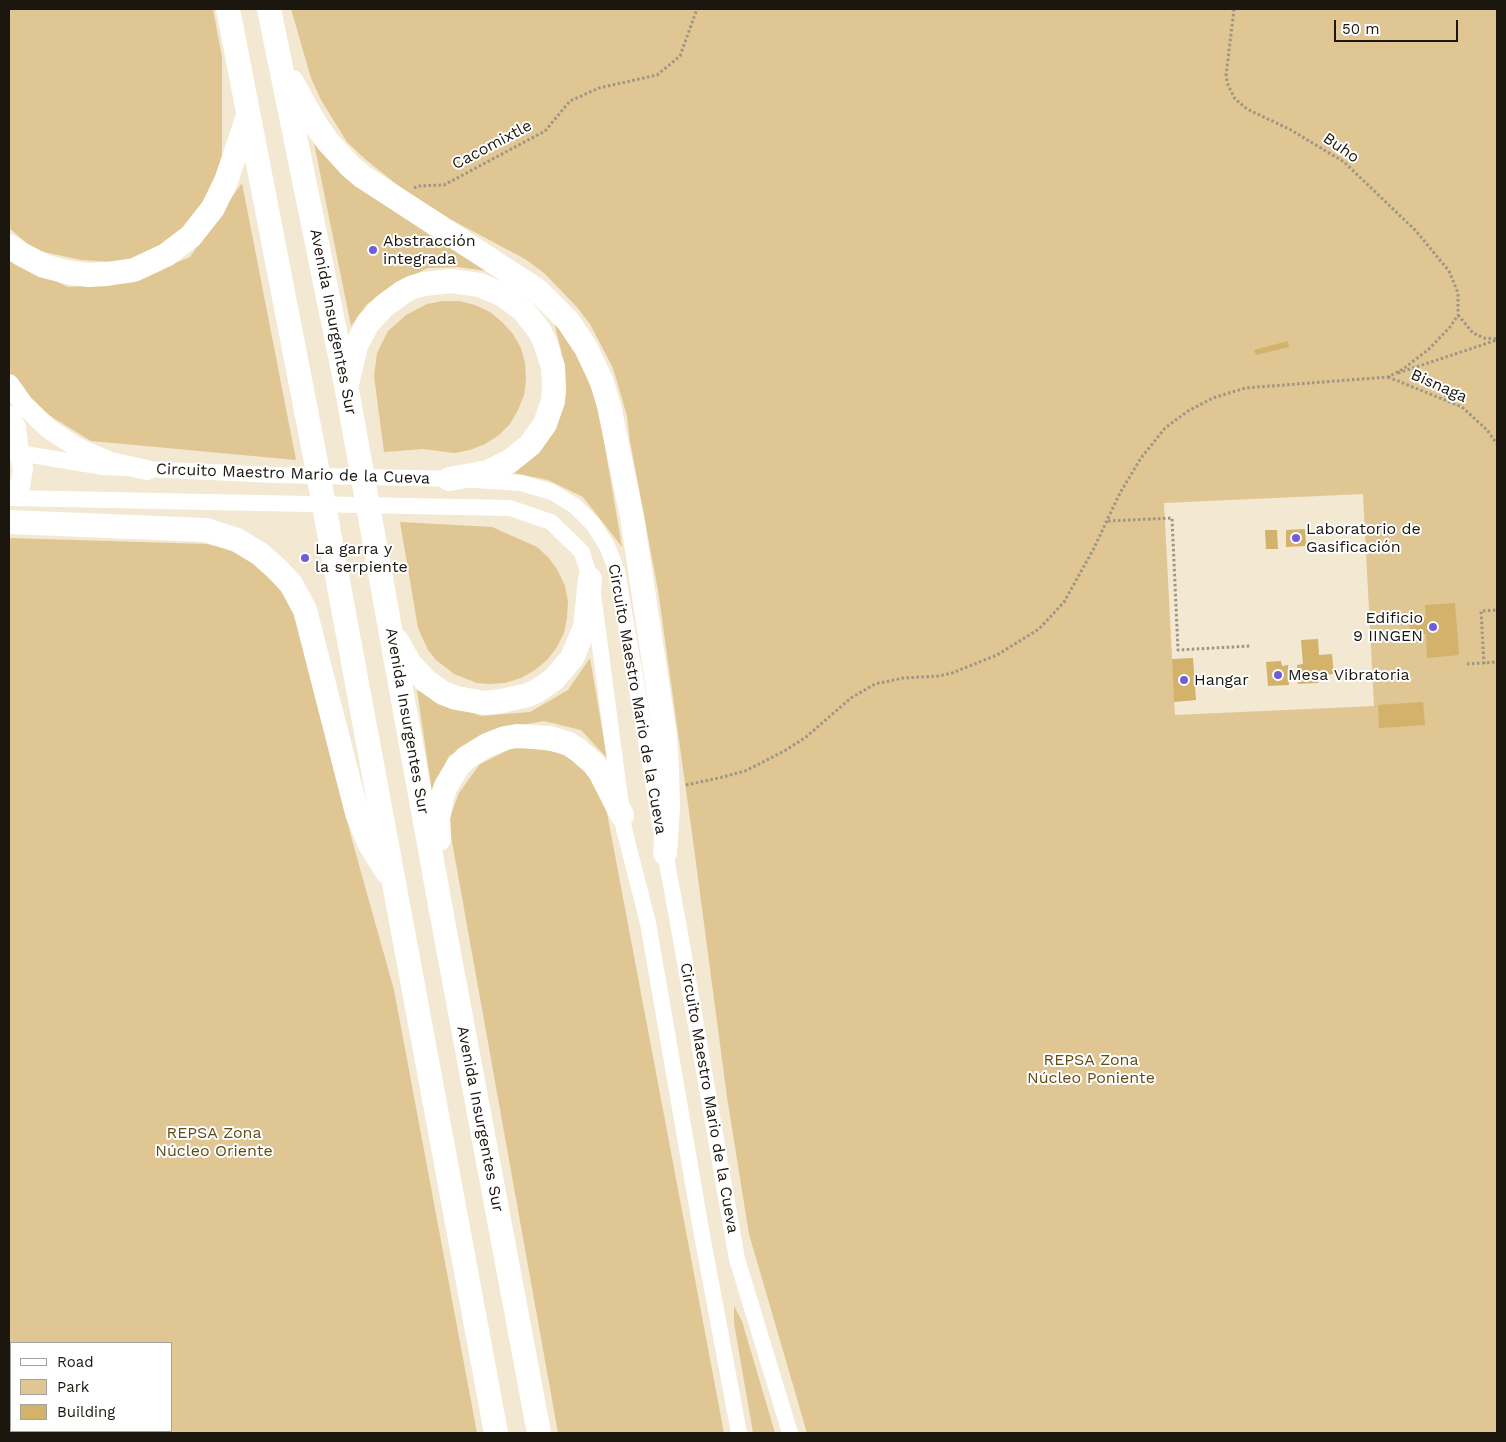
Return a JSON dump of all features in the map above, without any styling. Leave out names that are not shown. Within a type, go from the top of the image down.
[{"type":"main road","points":[[228,9],[315,457],[496,1433]]},
{"type":"main road","name":"Avenida Insurgentes Sur","points":[[270,9],[347,390],[442,916],[539,1433]]},
{"type":"main road","points":[[276,42],[298,94],[328,142],[363,177],[537,290],[568,321],[586,348],[602,382],[609,406],[632,517],[665,736],[668,788],[664,853]]},
{"type":"main road","points":[[9,246],[44,266],[71,273],[107,274],[134,270],[166,255],[191,236],[213,208],[226,181],[249,114]]},
{"type":"main road","points":[[347,390],[352,359],[361,333],[384,306],[413,287],[451,281],[473,283],[503,295],[523,310],[539,330],[545,342],[552,367],[553,400],[545,424],[530,445],[510,461],[488,472],[449,479]]},
{"type":"main road","points":[[9,522],[206,530],[237,540],[260,554],[276,568],[291,584],[305,610],[357,813],[369,843],[394,883]]},
{"type":"main road","points":[[388,616],[403,653],[419,673],[434,687],[456,698],[469,701],[502,701],[528,695],[546,686],[564,670],[572,658],[585,627],[590,579]]},
{"type":"main road","points":[[442,916],[439,808],[451,776],[462,762],[476,750],[496,741],[517,736],[550,738],[569,744],[587,757],[600,772],[622,815]]},
{"type":"street","points":[[9,384],[24,405],[49,429],[78,448],[110,462],[147,470]]},
{"type":"street","points":[[9,416],[16,427],[14,452],[23,469],[20,486],[9,497]]},
{"type":"street","name":"Circuito Maestro Mario de la Cueva","points":[[14,452],[103,468],[521,483],[552,492],[574,506],[593,524],[607,546],[617,571],[664,853],[737,1259],[790,1433]]},
{"type":"street","name":"Circuito Maestro Mario de la Cueva","points":[[9,497],[510,508],[551,522],[582,552],[590,579],[624,829],[648,922],[700,1225],[739,1433]]},
{"type":"path","name":"Cacomixtle","points":[[396,198],[418,186],[444,185],[545,131],[570,101],[599,88],[657,75],[680,56],[696,9]]},
{"type":"path","name":"Buho","points":[[1234,9],[1226,76],[1235,99],[1247,108],[1291,130],[1344,162],[1437,254],[1454,282],[1459,304],[1458,315]]},
{"type":"path","points":[[1388,377],[1403,369],[1429,349],[1458,315],[1473,333],[1484,338],[1497,340]]},
{"type":"path","points":[[668,788],[723,777],[766,761],[806,736],[851,698],[875,684],[903,678],[939,676],[952,673],[997,655],[1039,629],[1064,602],[1131,474],[1153,443],[1176,419],[1200,403],[1245,388],[1388,377],[1497,340]]},
{"type":"path","name":"Bisnaga","points":[[1388,377],[1462,407],[1487,430],[1497,444]]},
{"type":"path","points":[[1108,521],[1172,518],[1178,650],[1250,646]]},
{"type":"path","points":[[1484,664],[1481,611],[1497,610]]},
{"type":"path","points":[[1467,664],[1497,662]]},
{"type":"green space","points":[[9,9],[213,9],[222,57],[222,160],[208,200],[183,235],[130,263],[81,260],[35,250],[9,228]]},
{"type":"green space","name":"REPSA Zona Núcleo Poniente","points":[[291,9],[1497,9],[1497,1433],[807,1433],[749,1234],[727,1097],[658,590],[627,416],[613,368],[590,324],[576,306],[544,273],[525,259],[450,219],[400,187],[347,142],[321,100],[311,78]],"holes":[[[1363,494],[1374,706],[1175,715],[1164,503]]]},
{"type":"green space","points":[[314,143],[349,178],[437,240],[486,271],[458,267],[428,268],[404,279],[367,304],[351,326]]},
{"type":"green space","points":[[242,183],[296,460],[91,441],[39,409],[9,374],[9,259],[68,287],[128,283],[190,257]]},
{"type":"green space","points":[[459,301],[475,305],[490,312],[513,334],[521,348],[525,363],[524,395],[510,424],[499,435],[485,444],[470,450],[454,453],[423,449],[384,452],[374,376],[377,353],[388,331],[406,315],[427,304]]},
{"type":"green space","points":[[552,314],[581,362],[598,406],[622,547],[583,497],[548,480],[514,473],[545,443],[566,394],[561,350]]},
{"type":"green space","points":[[400,522],[492,527],[537,547],[549,558],[565,586],[568,601],[564,633],[557,647],[547,660],[521,678],[505,683],[489,684],[477,683],[454,674],[436,660],[428,650],[418,628]]},
{"type":"green space","name":"REPSA Zona Núcleo Oriente","points":[[9,538],[207,544],[230,550],[248,559],[277,586],[291,605],[298,621],[352,840],[394,990],[477,1433],[9,1433]]},
{"type":"green space","points":[[590,658],[607,758],[581,730],[544,721],[499,729],[449,756],[432,792],[417,690],[481,716],[530,712],[568,690]]},
{"type":"green space","points":[[517,746],[561,753],[590,771],[607,813],[724,1433],[558,1433],[451,836],[450,817],[459,793],[480,764]]},
{"type":"green space","points":[[734,1306],[742,1321],[775,1433],[753,1433],[734,1323]]},
{"type":"building","points":[[1288,341],[1289,347],[1256,355],[1254,350]]},
{"type":"building","name":"Laboratorio de Gasificación","points":[[1305,529],[1306,546],[1286,547],[1286,530]]},
{"type":"building","points":[[1265,530],[1277,530],[1278,549],[1266,549]]},
{"type":"building","name":"Edificio 9 IINGEN","points":[[1455,603],[1459,655],[1427,658],[1426,634],[1410,635],[1409,619],[1426,618],[1425,605]]},
{"type":"building","points":[[1318,639],[1319,655],[1332,654],[1334,674],[1318,675],[1318,683],[1298,684],[1297,665],[1303,664],[1301,640]]},
{"type":"building","name":"Hangar","points":[[1193,658],[1196,700],[1174,702],[1172,659]]},
{"type":"building","name":"Mesa Vibratoria","points":[[1281,661],[1282,666],[1288,665],[1289,685],[1268,686],[1266,662]]},
{"type":"building","points":[[1423,702],[1425,725],[1379,728],[1378,705]]},
{"type":"place","name":"Abstracción integrada","points":[[373,250]]},
{"type":"place","name":"Laboratorio de Gasificación","points":[[1296,538]]},
{"type":"place","name":"La garra y la serpiente","points":[[305,558]]},
{"type":"place","name":"Edificio 9 IINGEN","points":[[1433,627]]},
{"type":"place","name":"Mesa Vibratoria","points":[[1278,675]]},
{"type":"place","name":"Hangar","points":[[1184,680]]}]
